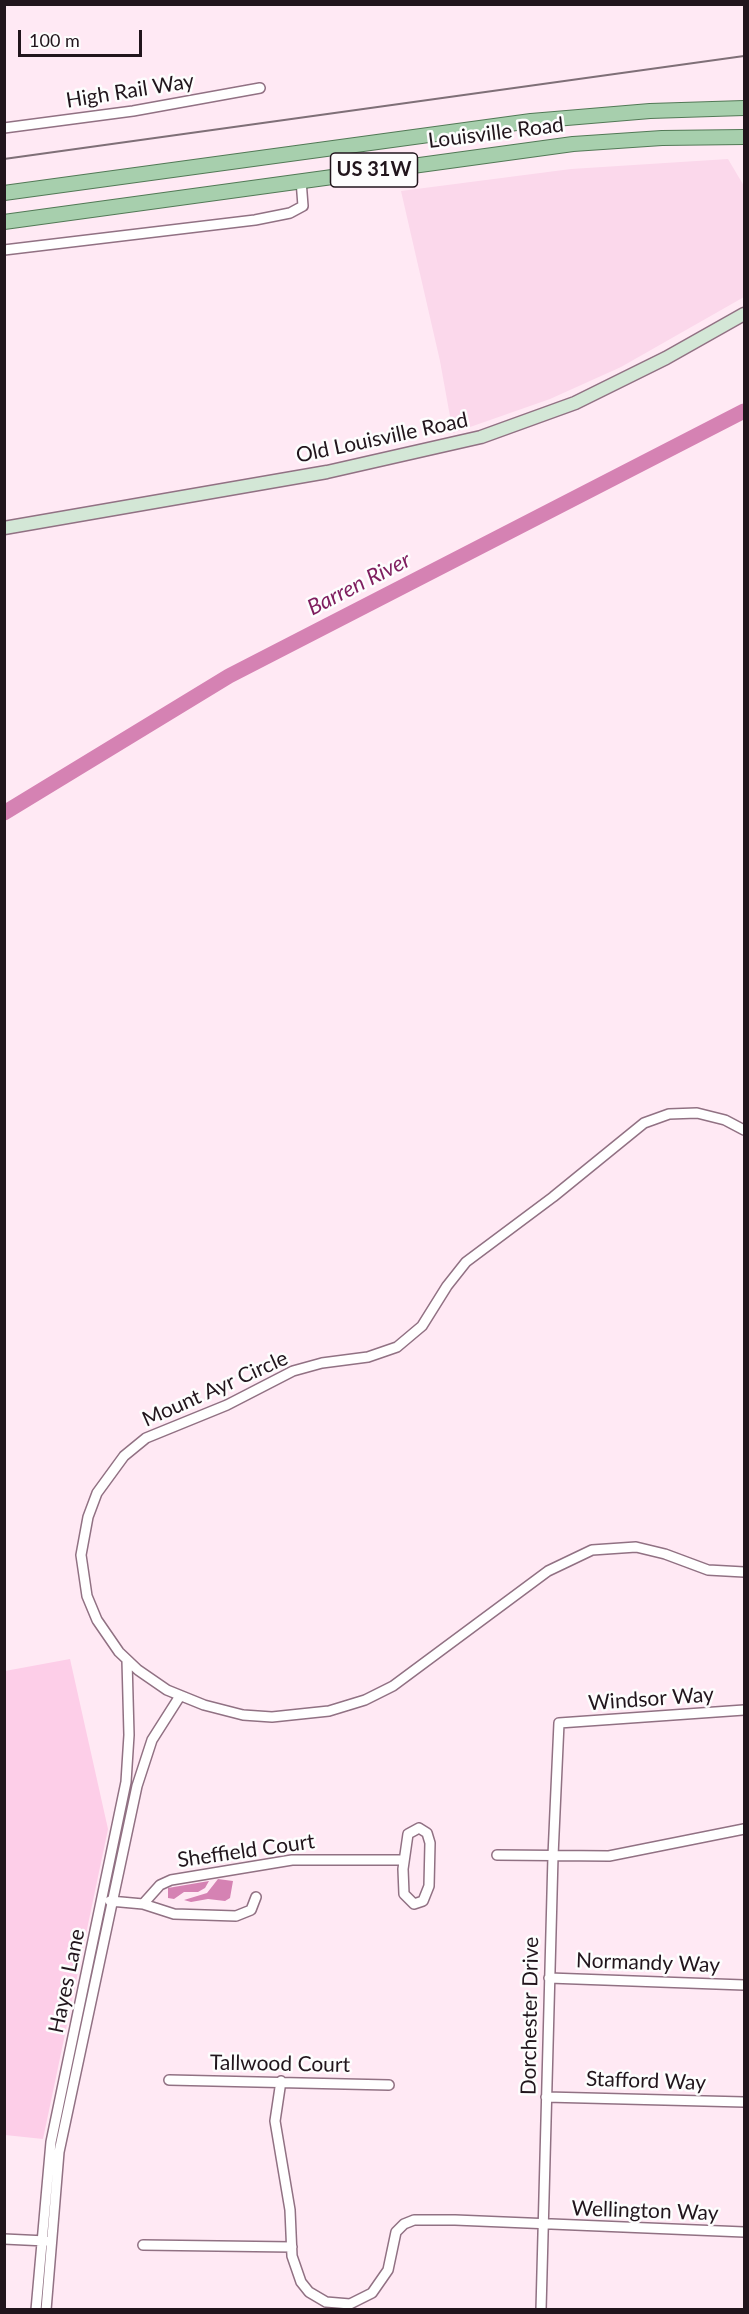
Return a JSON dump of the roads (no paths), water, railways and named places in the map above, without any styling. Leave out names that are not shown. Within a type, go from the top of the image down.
[{"type":"main road","name":"Louisville Road","points":[[4,193],[541,120],[650,111],[744,108]]},
{"type":"main road","name":"Louisville Road","points":[[4,222],[593,142],[744,136]]},
{"type":"street","name":"High Rail Way","points":[[4,128],[133,111],[260,88]]},
{"type":"street","points":[[4,250],[255,220],[290,213],[303,206],[301,180]]},
{"type":"street","name":"Old Louisville Road","points":[[4,528],[327,472],[481,437],[581,400],[666,358],[744,314]]},
{"type":"street","name":"Mount Ayr Circle","points":[[744,1130],[725,1120],[697,1113],[669,1114],[644,1123],[554,1197],[466,1262],[422,1326],[397,1347],[368,1357],[322,1363],[293,1371],[227,1405],[157,1432],[133,1448],[109,1474],[97,1493],[85,1527],[81,1555],[84,1580],[92,1609],[104,1632],[127,1660],[148,1677],[180,1695],[218,1709],[262,1717],[306,1716],[353,1704],[409,1676],[548,1571],[592,1550],[636,1547],[665,1554],[708,1570],[744,1572]]},
{"type":"street","name":"Hayes Lane","points":[[46,2310],[51,2142],[127,1772],[127,1660]]},
{"type":"street","name":"Hayes Lane","points":[[36,2310],[59,2152],[142,1767],[157,1730],[180,1695]]},
{"type":"street","name":"Windsor Way","points":[[559,1723],[744,1710]]},
{"type":"street","name":"Dorchester Drive","points":[[541,2310],[545,2225],[549,1978],[559,1723]]},
{"type":"street","points":[[497,1855],[609,1856],[643,1851],[744,1828]]},
{"type":"street","points":[[414,1829],[423,1830],[430,1843],[429,1886],[426,1897],[419,1904],[411,1903],[404,1894],[404,1860],[408,1834],[414,1829]]},
{"type":"street","name":"Sheffield Court","points":[[143,1904],[160,1885],[175,1879],[301,1859],[404,1860]]},
{"type":"street","points":[[102,1900],[143,1904],[174,1914],[236,1916],[251,1910],[256,1897]]},
{"type":"street","name":"Normandy Way","points":[[549,1978],[744,1985]]},
{"type":"street","name":"Tallwood Court","points":[[169,2080],[389,2085]]},
{"type":"street","name":"Wellington Way","points":[[280,2081],[275,2121],[290,2210],[292,2247],[297,2274],[309,2292],[326,2302],[350,2304],[367,2297],[381,2284],[388,2270],[394,2236],[400,2226],[407,2222],[455,2220],[744,2232]]},
{"type":"street","name":"Stafford Way","points":[[546,2097],[744,2102]]},
{"type":"street","points":[[4,2239],[47,2241]]},
{"type":"street","points":[[143,2245],[292,2247]]},
{"type":"waterway","name":"Barren River","points":[[4,813],[229,676],[744,411]]},
{"type":"railway","points":[[4,159],[744,56]]}]
